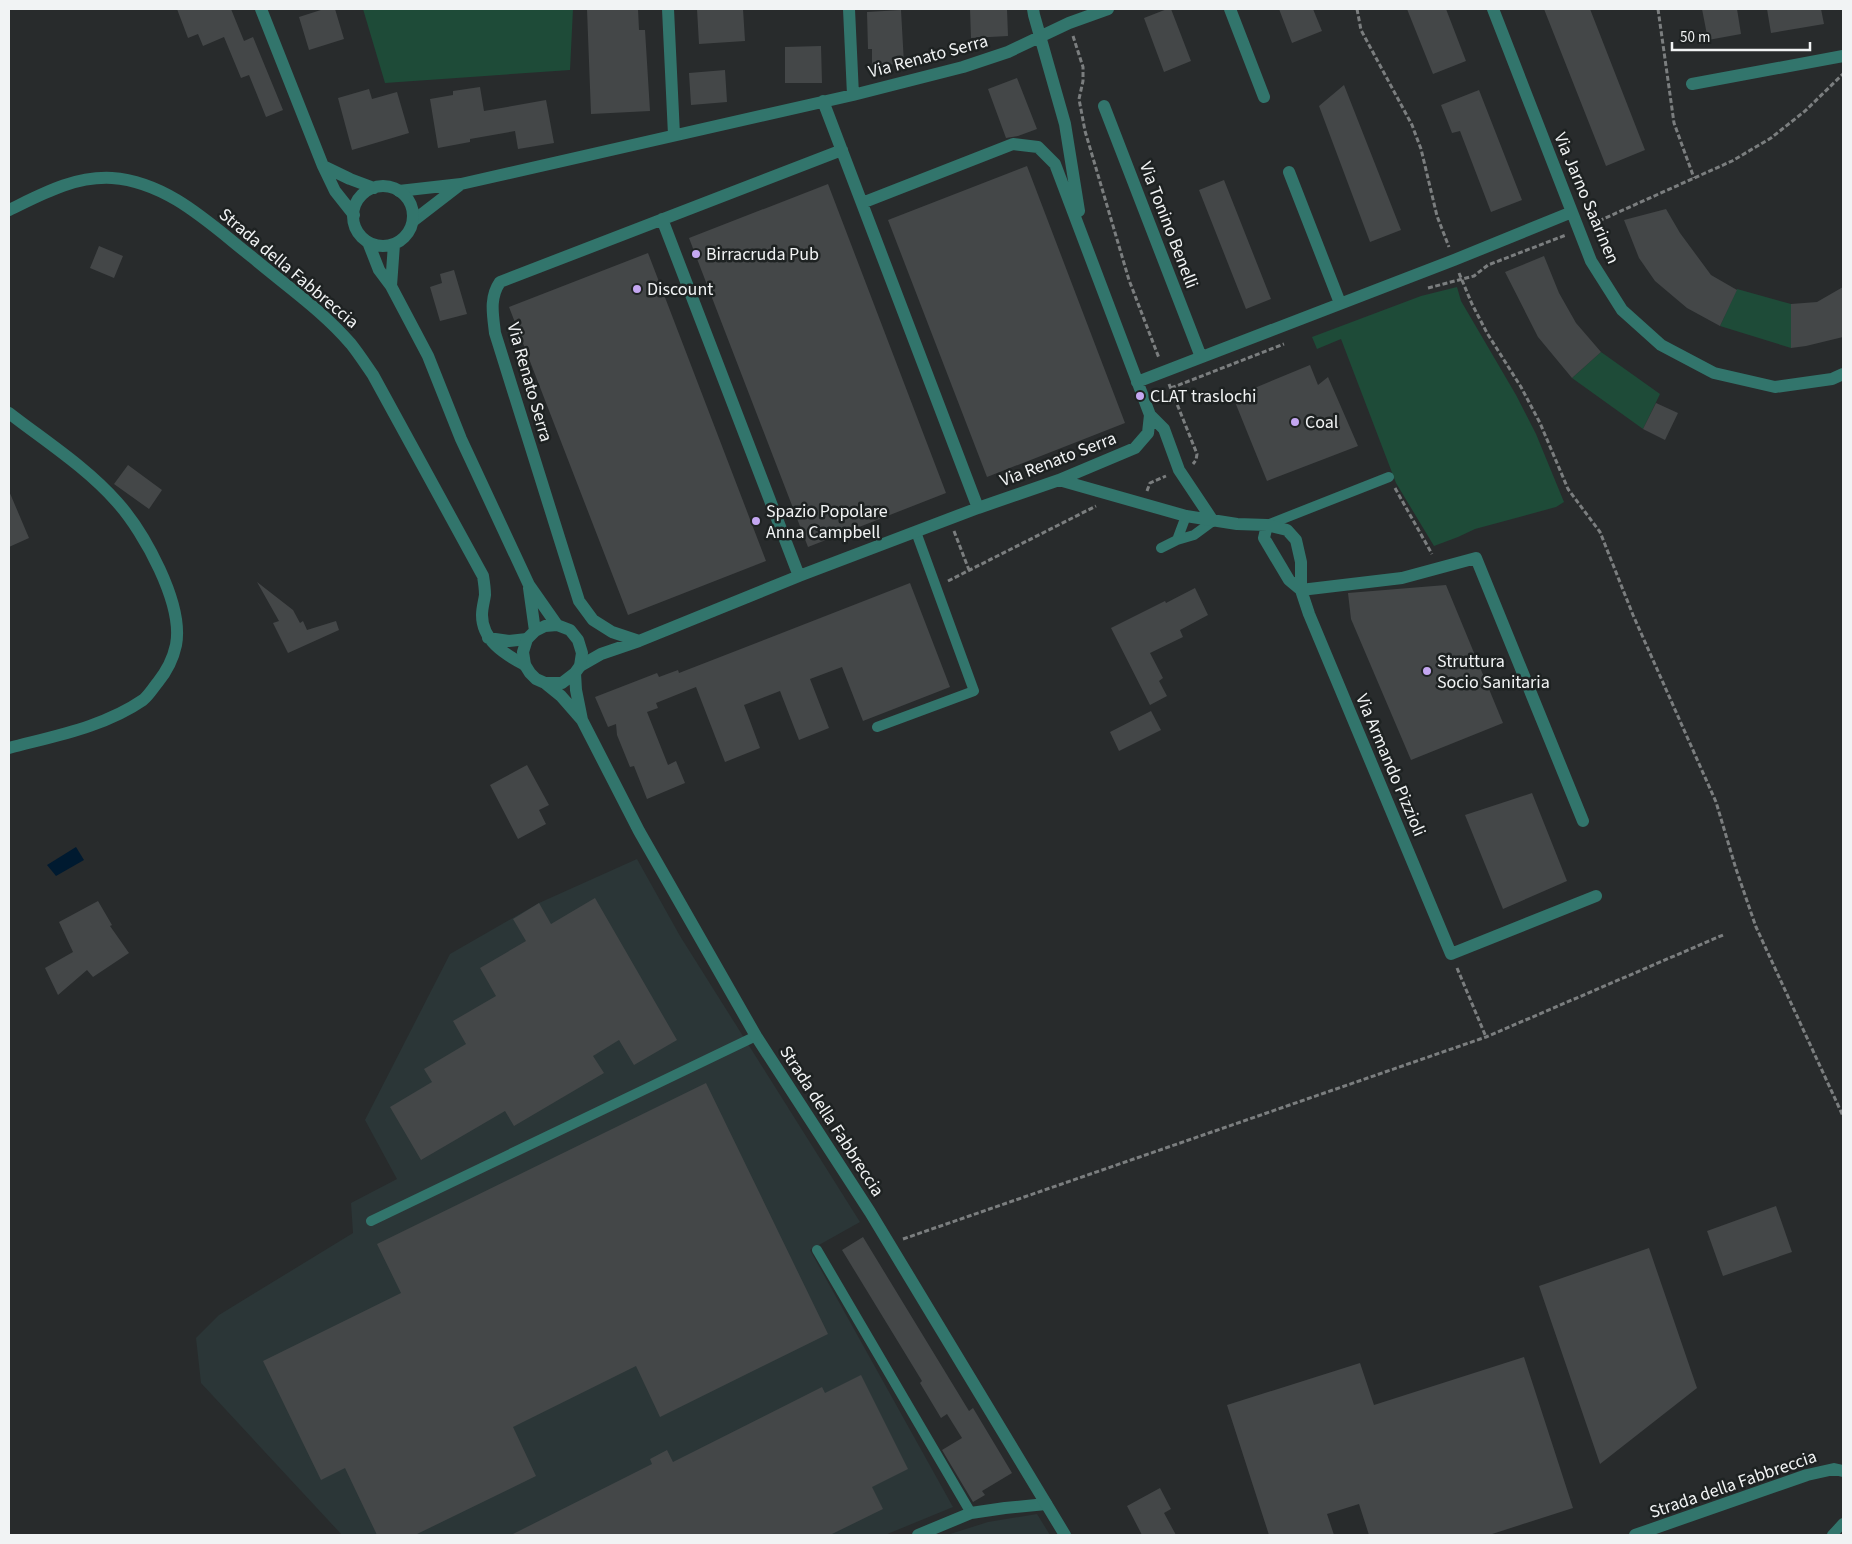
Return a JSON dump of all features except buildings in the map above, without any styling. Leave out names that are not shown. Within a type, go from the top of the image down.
[{"type":"street","points":[[261,9],[323,166],[335,192],[354,215]]},
{"type":"street","points":[[668,9],[674,135]]},
{"type":"street","points":[[848,9],[853,95]]},
{"type":"street","points":[[1033,9],[1065,124],[1084,238]]},
{"type":"street","name":"Via Renato Serra","points":[[398,191],[461,184],[853,95],[1008,52],[1069,23],[1108,9]]},
{"type":"street","points":[[1230,9],[1264,97]]},
{"type":"street","name":"Via Jarno Saarinen","points":[[1493,9],[1591,262],[1622,310],[1661,345],[1714,373],[1775,386],[1832,379],[1843,374]]},
{"type":"street","points":[[1692,84],[1843,56]]},
{"type":"street","points":[[823,101],[978,508]]},
{"type":"street","name":"Via Tonino Benelli","points":[[1104,106],[1201,357]]},
{"type":"street","points":[[862,203],[1013,144],[1038,146],[1055,164],[1150,415],[1164,429],[1179,470],[1213,521]]},
{"type":"street","name":"Via Renato Serra","points":[[639,641],[612,632],[593,620],[579,601],[495,333],[492,307],[494,291],[500,282],[842,150]]},
{"type":"street","points":[[323,166],[374,188]]},
{"type":"street","points":[[1289,172],[1340,303]]},
{"type":"street","name":"Strada della Fabbreccia","points":[[9,210],[60,185],[86,179],[113,178],[142,184],[166,194],[195,211],[320,312],[351,344],[373,375],[483,576],[485,594],[482,612],[483,628],[488,638],[509,657],[525,665]]},
{"type":"street","name":"Via Renato Serra","points":[[413,221],[461,184]]},
{"type":"street","points":[[391,187],[398,191],[410,204],[413,212],[413,221],[409,230],[403,238],[394,244],[377,246],[368,242],[357,231],[354,215],[355,206],[366,192],[374,188],[391,187]]},
{"type":"street","points":[[1137,382],[1454,260],[1572,212]]},
{"type":"street","points":[[662,220],[799,576]]},
{"type":"street","name":"Strada della Fabbreccia","points":[[368,242],[379,270],[391,286],[428,356],[461,439],[529,585],[557,625],[570,630],[578,640],[582,652],[576,690],[582,720]]},
{"type":"street","points":[[391,286],[394,244]]},
{"type":"street","points":[[9,413],[81,468],[117,502],[142,537],[165,580],[176,615],[176,645],[167,671],[145,698],[118,715],[81,729],[9,748]]},
{"type":"street","name":"Via Renato Serra","points":[[578,669],[601,654],[639,641],[799,576],[949,519],[1059,480],[1135,448],[1148,433],[1150,415]]},
{"type":"street","name":"Via Armando Pizzioli","points":[[1059,480],[1186,516],[1213,521],[1267,524],[1287,530],[1296,540],[1301,562],[1301,590],[1309,614],[1451,954]]},
{"type":"street","name":"Via Armando Pizzioli","points":[[1267,524],[1264,538],[1289,580],[1301,590]]},
{"type":"street","points":[[1301,590],[1402,578],[1476,558],[1583,821]]},
{"type":"street","name":"Strada della Fabbreccia","points":[[529,585],[531,635],[523,652],[525,665],[536,679],[545,683],[561,696],[582,720],[640,831],[756,1036],[870,1212],[1065,1535]]},
{"type":"street","points":[[488,638],[508,641],[531,635],[546,626],[557,625]]},
{"type":"street","points":[[545,683],[562,683],[578,669]]},
{"type":"street","points":[[1451,954],[1596,896]]},
{"type":"street","name":"Strada della Fabbreccia","points":[[1635,1535],[1807,1475],[1834,1469],[1843,1471]]},
{"type":"street","points":[[918,1535],[971,1513],[1046,1504]]},
{"type":"lane","points":[[1267,524],[1389,477]]},
{"type":"lane","points":[[1177,540],[1186,516]]},
{"type":"lane","points":[[1161,548],[1177,540],[1194,535],[1213,521]]},
{"type":"lane","points":[[877,727],[974,691],[916,532]]},
{"type":"lane","points":[[371,1221],[756,1036]]},
{"type":"lane","points":[[817,1250],[971,1513]]},
{"type":"lane","points":[[1832,1535],[1843,1523]]},
{"type":"path","points":[[1658,9],[1674,124],[1694,178]]},
{"type":"path","points":[[1069,23],[1083,67],[1080,99],[1084,131],[1128,280],[1196,454],[1196,460],[1193,464],[1150,483],[1144,503]]},
{"type":"path","points":[[1389,477],[1439,568]]},
{"type":"path","points":[[1568,490],[1600,532],[1633,615],[1716,802],[1756,927],[1843,1116]]},
{"type":"path","points":[[936,587],[1100,504]]},
{"type":"path","points":[[949,519],[969,570]]},
{"type":"path","points":[[889,1244],[1486,1037],[1723,935]]},
{"type":"path","points":[[1451,954],[1486,1037]]},
{"type":"shaded area","points":[[637,859],[680,936],[860,1222],[810,1250],[953,1507],[885,1535],[342,1535],[201,1383],[196,1338],[219,1315],[353,1233],[351,1203],[397,1179],[365,1120],[450,954],[539,903]]},
{"type":"shaded area","points":[[1037,1514],[1050,1535],[947,1535],[988,1522]]},
{"type":"green space","points":[[363,9],[573,9],[570,70],[385,83]]},
{"type":"green space","points":[[1457,287],[1461,301],[1516,395],[1536,434],[1564,502],[1556,507],[1475,529],[1434,546],[1396,483],[1341,339],[1317,349],[1312,337],[1421,296]]},
{"type":"green space","points":[[1737,289],[1791,304],[1791,348],[1720,326]]},
{"type":"green space","points":[[1601,352],[1660,394],[1643,429],[1572,378]]},
{"type":"water","points":[[76,847],[84,860],[56,876],[47,865]]},
{"type":"place","name":"Birracruda Pub","points":[[696,254]]},
{"type":"place","name":"Discount","points":[[637,289]]},
{"type":"place","name":"CLAT traslochi","points":[[1140,396]]},
{"type":"place","name":"Coal","points":[[1295,422]]},
{"type":"place","name":"Spazio Popolare Anna Campbell","points":[[756,521]]},
{"type":"place","name":"Struttura Socio Sanitaria","points":[[1427,671]]}]
